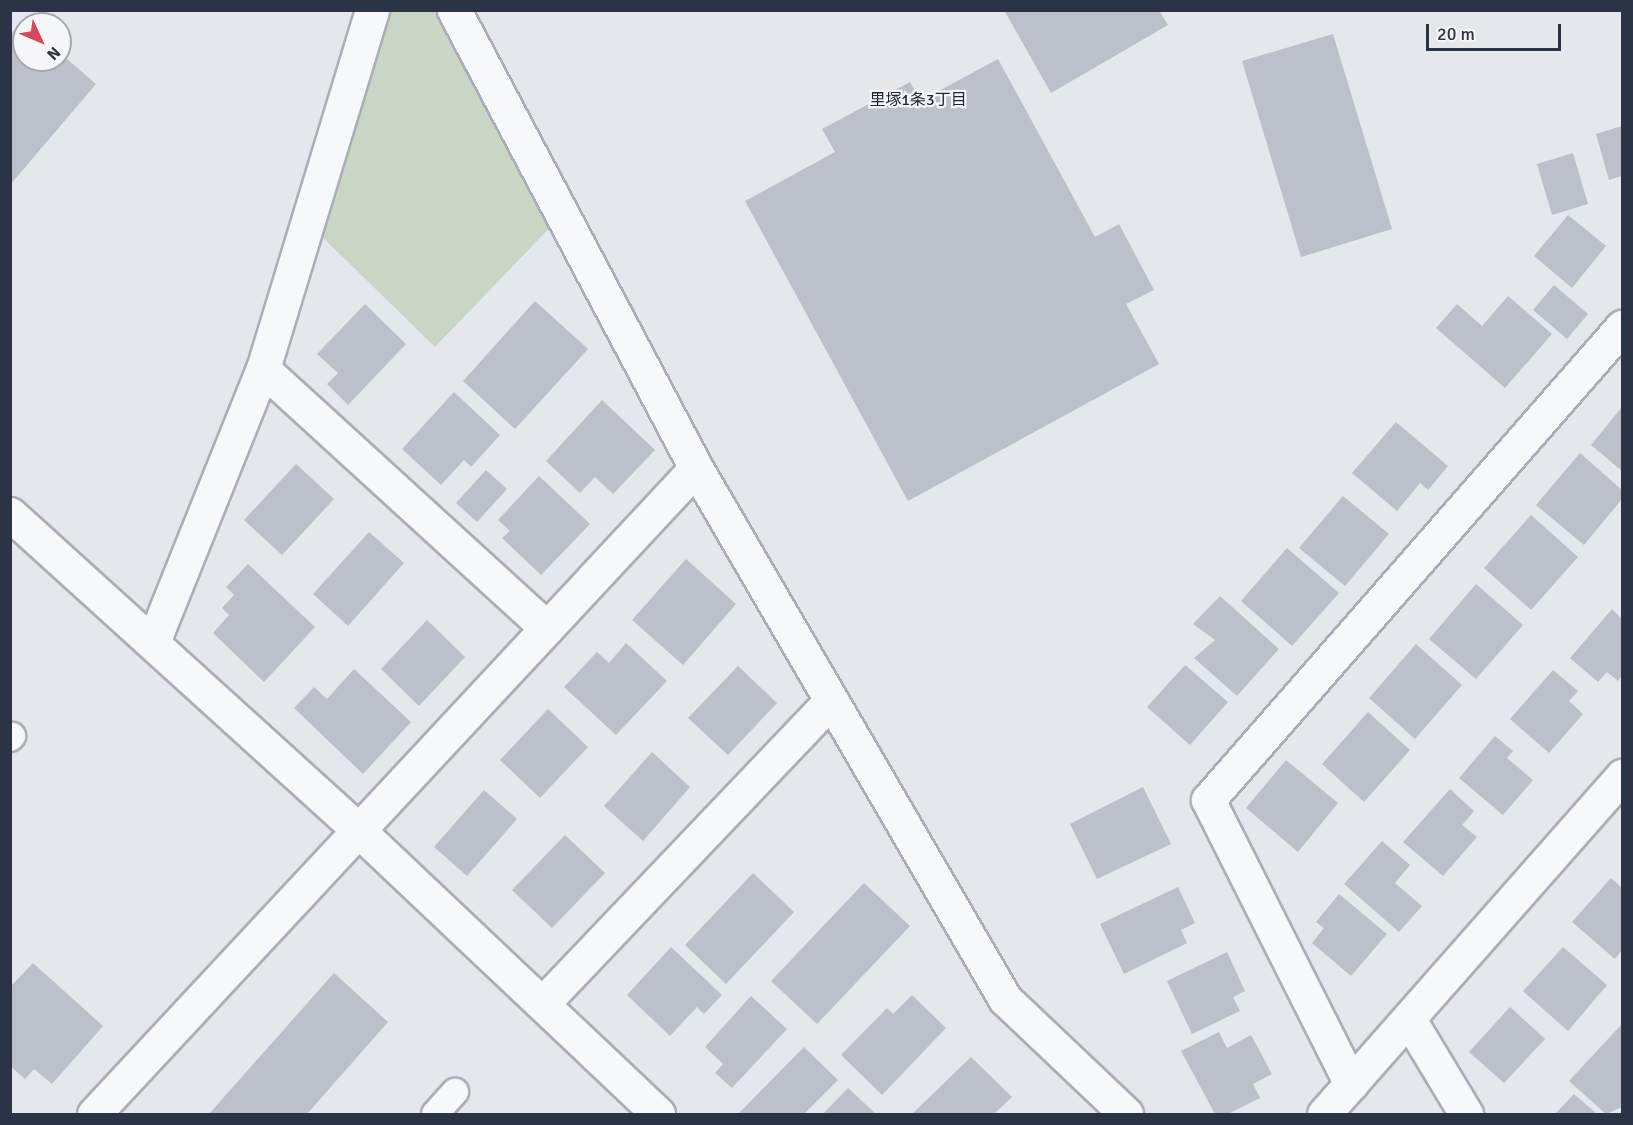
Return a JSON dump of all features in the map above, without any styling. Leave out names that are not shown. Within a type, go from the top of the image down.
[{"type":"street","points":[[153,642],[264,369],[372,10]]},
{"type":"street","points":[[454,10],[696,468],[829,703],[1005,999],[1126,1114]]},
{"type":"street","points":[[1351,1084],[1208,801],[1623,327]]},
{"type":"street","points":[[264,369],[547,628]]},
{"type":"street","points":[[94,1114],[696,468]]},
{"type":"street","points":[[10,514],[358,830],[658,1114]]},
{"type":"street","points":[[543,1003],[829,703]]},
{"type":"street","points":[[1324,1114],[1410,1021],[1623,776]]},
{"type":"street","points":[[1410,1021],[1466,1114]]},
{"type":"lane","points":[[435,1114],[455,1092]]},
{"type":"green space","points":[[372,11],[454,11],[562,215],[435,347],[308,223]]},
{"type":"building","points":[[1004,10],[1159,10],[1168,25],[1051,93]]},
{"type":"building","points":[[12,33],[12,72],[72,72],[72,63],[96,84],[10,185],[10,35]]},
{"type":"building","points":[[1333,34],[1392,229],[1301,257],[1242,61]]},
{"type":"building","points":[[998,59],[1095,237],[1119,224],[1154,290],[1126,304],[1159,364],[908,501],[745,201],[835,152],[822,129],[910,82],[920,101]]},
{"type":"building","points":[[1622,126],[1622,176],[1609,180],[1596,134]]},
{"type":"building","points":[[1573,153],[1588,204],[1552,215],[1537,164]]},
{"type":"building","points":[[1568,215],[1606,246],[1572,288],[1534,256]]},
{"type":"building","points":[[1554,285],[1588,314],[1567,339],[1533,310]]},
{"type":"building","points":[[1508,296],[1552,334],[1505,388],[1436,328],[1457,304],[1482,326]]},
{"type":"building","points":[[535,301],[588,349],[515,429],[463,381]]},
{"type":"building","points":[[365,304],[406,344],[348,405],[327,384],[338,373],[317,354]]},
{"type":"building","points":[[454,392],[500,435],[471,467],[464,460],[441,485],[402,449]]},
{"type":"building","points":[[602,400],[655,450],[613,494],[595,477],[580,493],[546,461]]},
{"type":"building","points":[[1622,407],[1622,471],[1591,445]]},
{"type":"building","points":[[1396,422],[1448,466],[1428,490],[1420,483],[1397,511],[1352,473]]},
{"type":"building","points":[[1580,453],[1622,490],[1622,499],[1584,545],[1536,505]]},
{"type":"building","points":[[296,464],[334,499],[282,555],[244,520]]},
{"type":"building","points":[[486,470],[507,489],[477,522],[456,503]]},
{"type":"building","points":[[539,476],[590,524],[541,575],[502,538],[510,531],[498,520]]},
{"type":"building","points":[[1343,496],[1389,534],[1345,586],[1299,548]]},
{"type":"building","points":[[1531,515],[1578,557],[1531,610],[1484,568]]},
{"type":"building","points":[[369,532],[404,563],[348,626],[313,594]]},
{"type":"building","points":[[1287,548],[1339,593],[1292,646],[1241,601]]},
{"type":"building","points":[[686,559],[736,604],[683,665],[632,620]]},
{"type":"building","points":[[248,564],[315,627],[264,682],[213,633],[229,615],[222,608],[234,595],[226,587]]},
{"type":"building","points":[[1476,584],[1523,625],[1476,679],[1429,639]]},
{"type":"building","points":[[1220,596],[1279,649],[1237,696],[1194,658],[1215,640],[1193,624]]},
{"type":"building","points":[[1612,609],[1622,619],[1622,675],[1618,681],[1607,672],[1598,682],[1570,658]]},
{"type":"building","points":[[427,620],[465,657],[419,706],[381,669]]},
{"type":"building","points":[[626,643],[667,681],[616,735],[564,687],[597,652],[609,663]]},
{"type":"building","points":[[1416,644],[1462,685],[1415,739],[1369,698]]},
{"type":"building","points":[[1185,665],[1228,702],[1190,745],[1147,707]]},
{"type":"building","points":[[738,666],[777,703],[728,755],[688,718]]},
{"type":"building","points":[[354,669],[411,722],[363,774],[294,708],[314,687],[327,699]]},
{"type":"building","points":[[1553,670],[1578,691],[1569,701],[1583,714],[1549,753],[1510,719]]},
{"type":"building","points":[[548,709],[588,747],[540,798],[500,760]]},
{"type":"building","points":[[1368,712],[1410,750],[1364,802],[1322,764]]},
{"type":"building","points":[[1495,736],[1513,751],[1507,758],[1533,780],[1503,815],[1459,778]]},
{"type":"building","points":[[652,752],[690,787],[643,841],[604,806]]},
{"type":"building","points":[[1286,760],[1338,803],[1298,852],[1246,808]]},
{"type":"building","points":[[1143,787],[1171,844],[1097,879],[1070,824]]},
{"type":"building","points":[[1450,789],[1474,811],[1462,825],[1477,837],[1443,876],[1403,842]]},
{"type":"building","points":[[484,790],[517,819],[467,876],[434,847]]},
{"type":"building","points":[[565,835],[605,873],[552,928],[512,890]]},
{"type":"building","points":[[1382,841],[1410,865],[1395,883],[1422,906],[1399,932],[1344,884]]},
{"type":"building","points":[[753,873],[794,912],[726,984],[685,945]]},
{"type":"building","points":[[1611,878],[1622,888],[1622,950],[1615,959],[1572,922]]},
{"type":"building","points":[[864,883],[910,926],[817,1024],[771,981]]},
{"type":"building","points":[[1178,887],[1195,923],[1181,930],[1187,943],[1124,974],[1100,924]]},
{"type":"building","points":[[1339,894],[1387,934],[1351,976],[1312,943],[1324,928],[1316,922]]},
{"type":"building","points":[[671,947],[722,995],[704,1014],[697,1007],[670,1036],[627,995]]},
{"type":"building","points":[[1563,947],[1607,985],[1568,1031],[1523,991]]},
{"type":"building","points":[[1227,952],[1245,991],[1233,997],[1240,1011],[1192,1034],[1167,981]]},
{"type":"building","points":[[33,963],[103,1026],[52,1084],[34,1069],[25,1079],[10,1066],[10,987]]},
{"type":"building","points":[[334,973],[388,1022],[307,1114],[209,1114]]},
{"type":"building","points":[[912,995],[946,1028],[882,1095],[841,1055],[887,1008],[893,1014]]},
{"type":"building","points":[[751,996],[787,1029],[732,1088],[715,1073],[723,1064],[705,1047]]},
{"type":"building","points":[[1510,1007],[1545,1039],[1504,1083],[1469,1052]]},
{"type":"building","points":[[1621,1025],[1622,1107],[1606,1114],[1569,1081]]},
{"type":"building","points":[[1219,1032],[1227,1048],[1251,1035],[1272,1074],[1253,1084],[1260,1098],[1228,1114],[1215,1114],[1181,1051]]},
{"type":"building","points":[[804,1047],[838,1080],[804,1114],[738,1114]]},
{"type":"building","points":[[971,1057],[1012,1097],[994,1114],[912,1114]]},
{"type":"building","points":[[848,1088],[876,1114],[823,1114]]},
{"type":"building","points":[[1574,1094],[1597,1114],[1555,1114]]},
{"type":"district","name":"里塚1条3丁目","points":[[918,100]]}]
